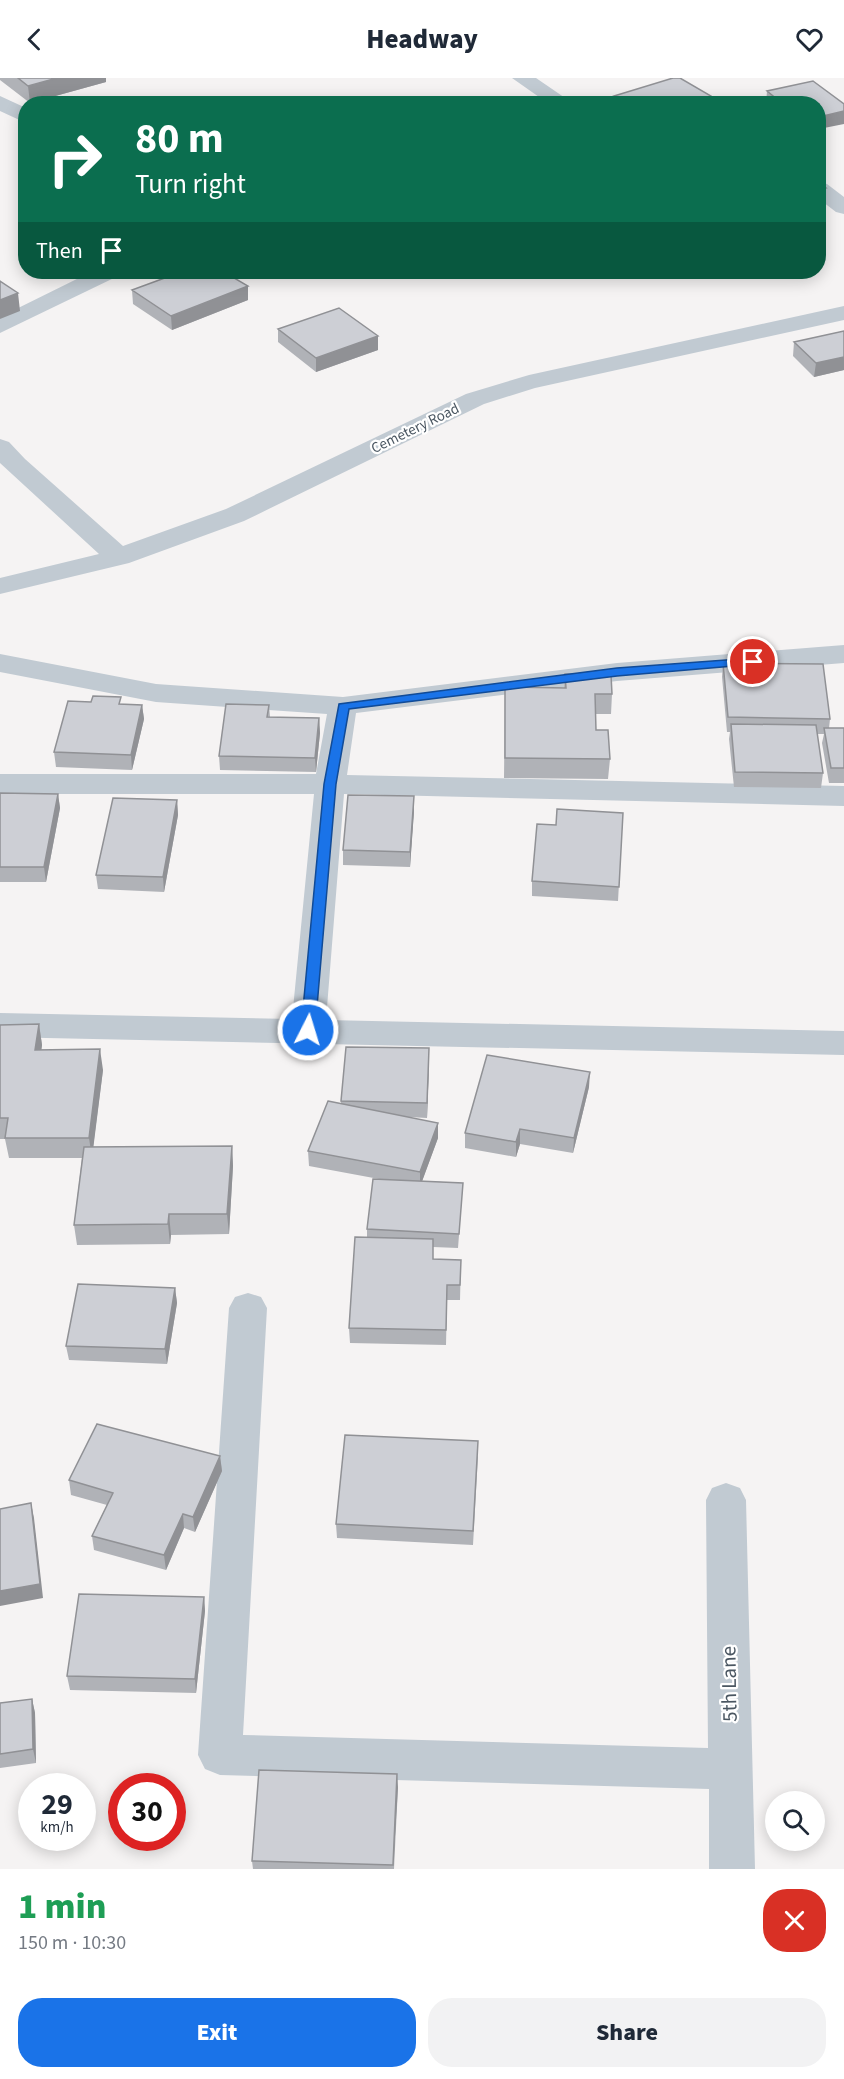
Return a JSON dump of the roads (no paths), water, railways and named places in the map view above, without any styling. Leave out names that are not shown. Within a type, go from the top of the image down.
[{"type":"street","points":[[522,78],[551,96]]},
{"type":"street","points":[[0,102],[18,112]]},
{"type":"street","points":[[826,194],[844,207]]},
{"type":"street","points":[[0,326],[94,279]]},
{"type":"street","name":"Cemetery Road","points":[[0,586],[119,557],[235,515],[475,399],[529,382],[844,314]]},
{"type":"street","points":[[0,447],[16,465],[119,557]]},
{"type":"street","points":[[0,663],[156,693],[343,706],[617,672],[844,654]]},
{"type":"street","points":[[308,1030],[330,784],[343,706]]},
{"type":"street","points":[[0,784],[330,784],[844,796]]},
{"type":"street","points":[[0,1025],[844,1043]]},
{"type":"street","points":[[248,1308],[220,1755],[730,1769]]},
{"type":"street","name":"5th Lane","points":[[726,1500],[732,1869]]}]
